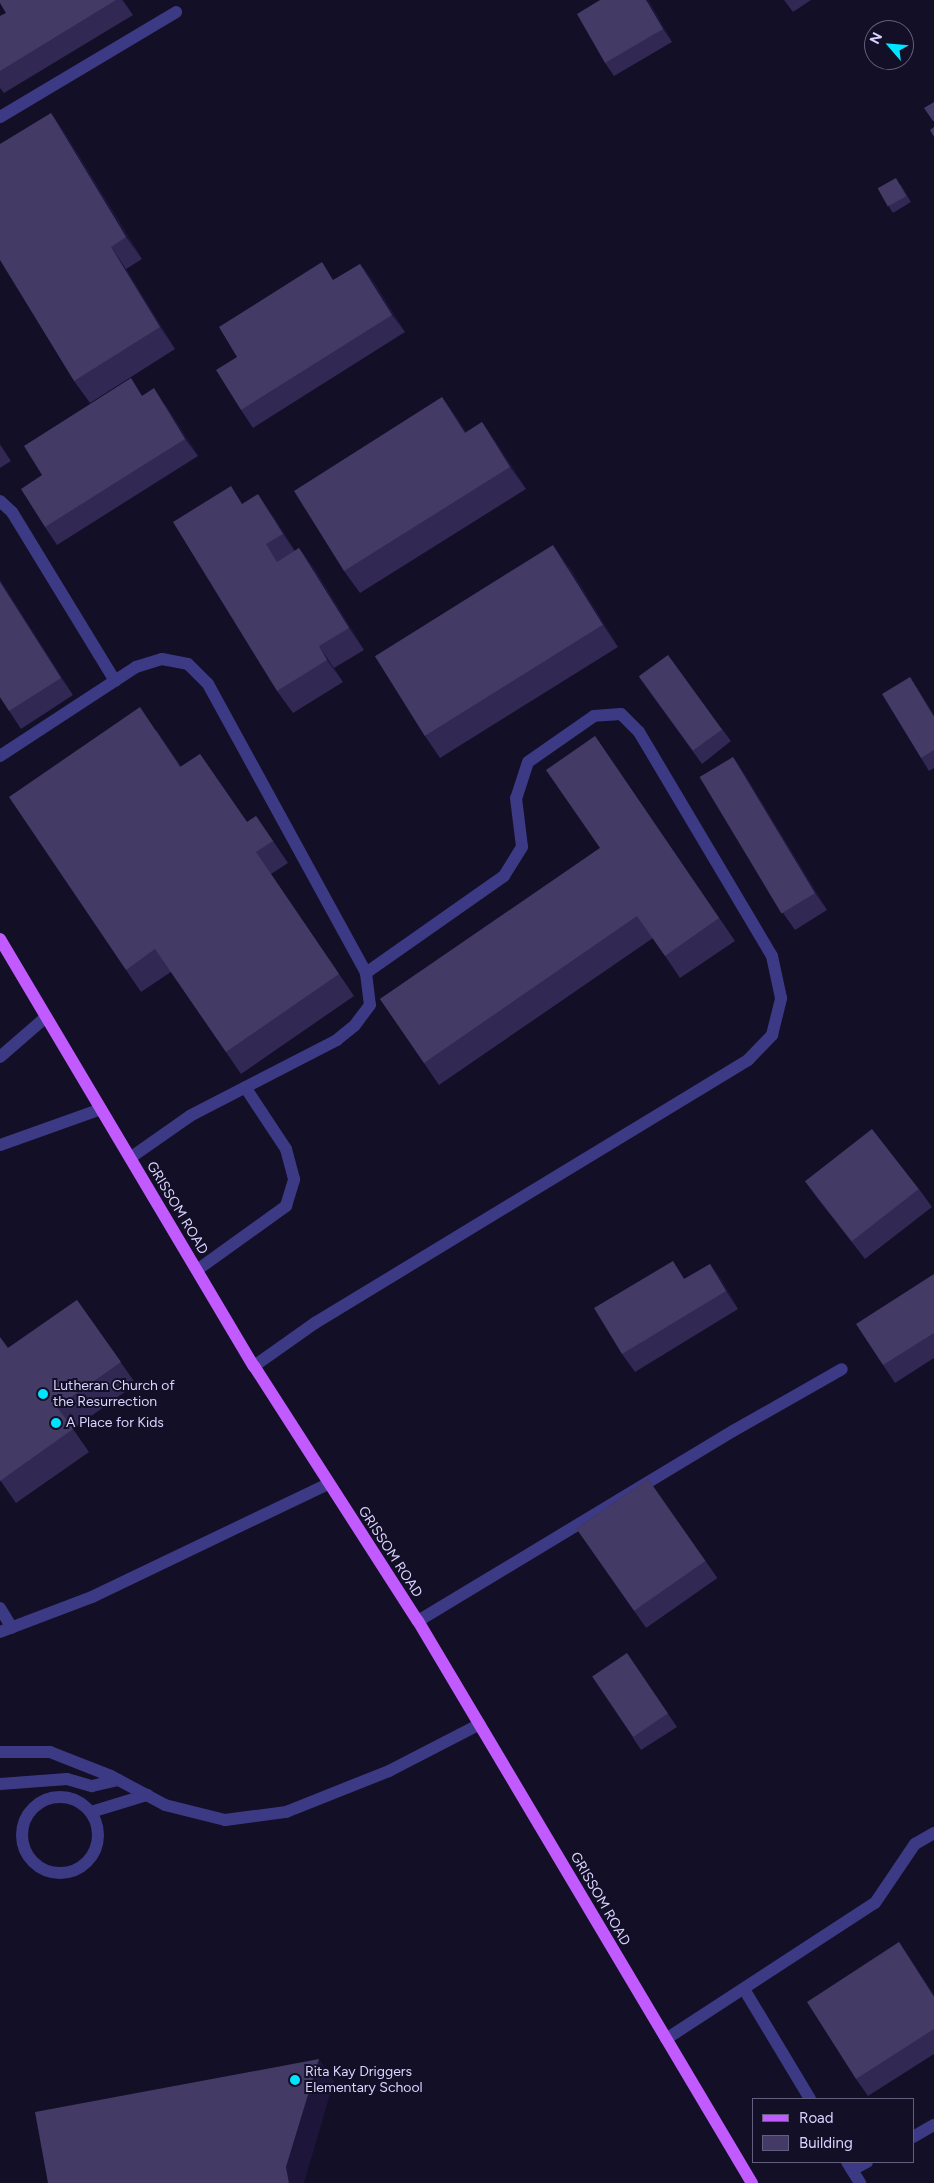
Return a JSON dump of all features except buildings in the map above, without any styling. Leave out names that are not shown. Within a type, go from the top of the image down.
[{"type":"main road","name":"GRISSOM ROAD","points":[[0,939],[254,1366],[328,1484],[418,1621],[752,2183]]},
{"type":"lane","points":[[0,117],[176,12]]},
{"type":"lane","points":[[0,501],[12,512],[115,681]]},
{"type":"lane","points":[[0,756],[136,668],[162,659],[188,664],[208,684],[366,973],[370,1005],[354,1026],[337,1040],[190,1116],[130,1158]]},
{"type":"lane","points":[[254,1366],[315,1323],[748,1060],[772,1035],[781,998],[772,956],[638,732],[621,714],[594,716],[528,762],[516,798],[522,847],[504,876],[366,973]]},
{"type":"lane","points":[[0,1057],[46,1017]]},
{"type":"lane","points":[[197,1270],[286,1206],[294,1179],[286,1149],[246,1087]]},
{"type":"lane","points":[[0,1145],[101,1109]]},
{"type":"lane","points":[[418,1621],[842,1369]]},
{"type":"lane","points":[[0,1608],[6,1630],[92,1597],[328,1484]]},
{"type":"lane","points":[[0,1752],[50,1752],[118,1780],[165,1805],[225,1820],[286,1812],[389,1771],[480,1724]]},
{"type":"lane","points":[[0,1784],[67,1779],[92,1786],[118,1780]]},
{"type":"lane","points":[[91,1812],[147,1795]]},
{"type":"lane","points":[[60,1796],[72,1798],[91,1812],[99,1831],[98,1841],[96,1851],[82,1867],[63,1874],[53,1873],[42,1870],[27,1855],[22,1844],[24,1821],[39,1803],[60,1796]]},
{"type":"lane","points":[[666,2039],[875,1903],[915,1844],[934,1833]]},
{"type":"lane","points":[[744,1989],[809,2098]]},
{"type":"lane","points":[[914,2136],[934,2125]]},
{"type":"lane","points":[[860,2183],[850,2166],[863,2163]]},
{"type":"place","name":"Lutheran Church of the Resurrection","points":[[43,1394]]},
{"type":"place","name":"A Place for Kids","points":[[56,1423]]},
{"type":"place","name":"Rita Kay Driggers Elementary School","points":[[295,2080]]}]
